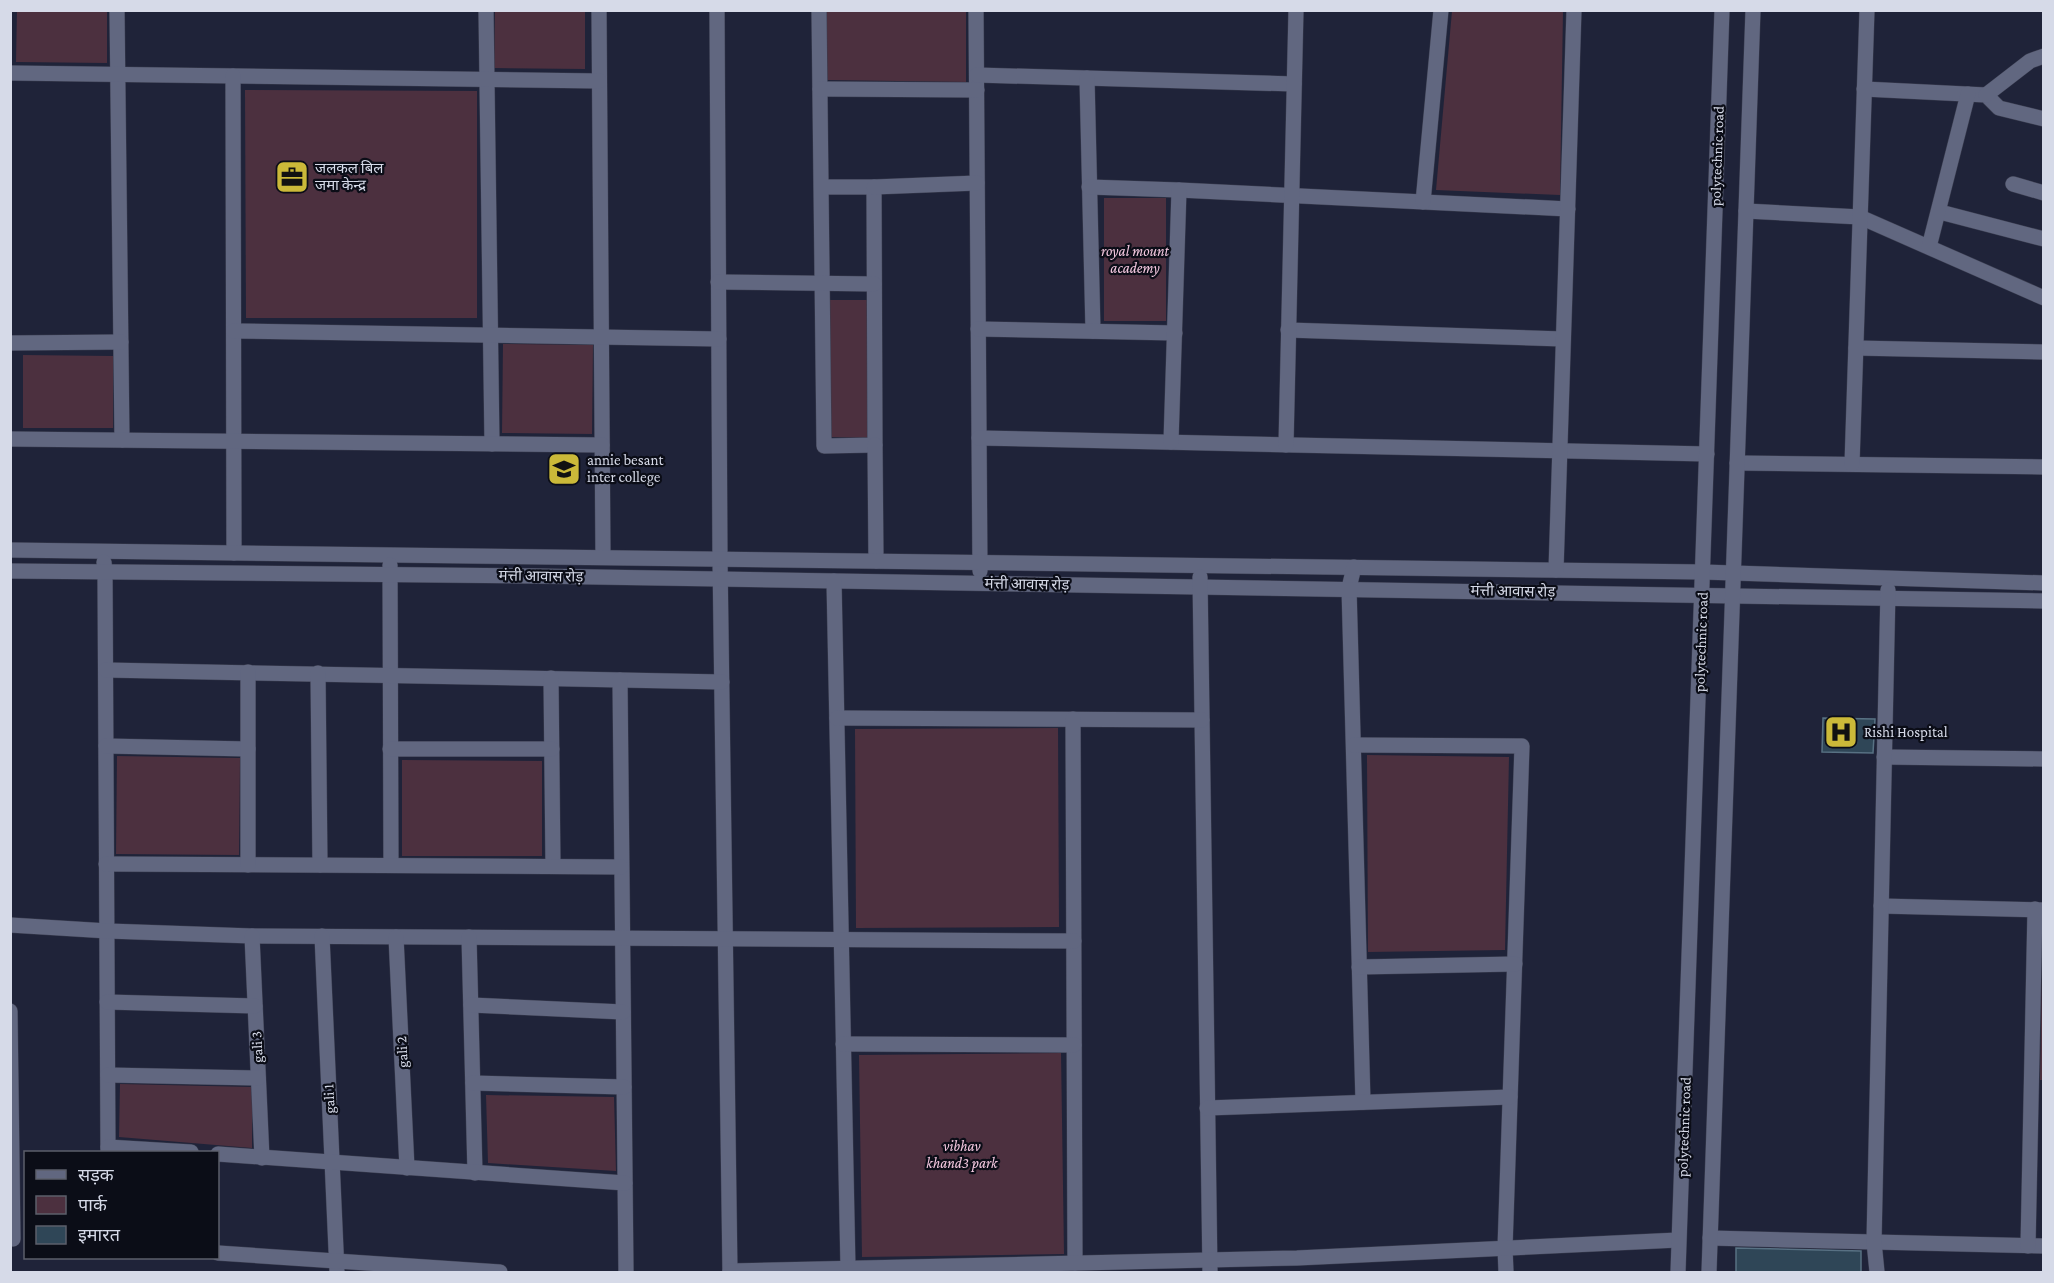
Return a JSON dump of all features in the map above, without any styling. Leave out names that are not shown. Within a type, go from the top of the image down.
[{"type":"street","points":[[117,10],[122,440]]},
{"type":"street","points":[[486,10],[492,444]]},
{"type":"street","points":[[599,10],[603,557]]},
{"type":"street","points":[[717,10],[720,579],[730,1272],[1075,1263],[1210,1266],[1297,1258],[1678,1240]]},
{"type":"street","points":[[819,10],[824,446],[875,446]]},
{"type":"street","points":[[976,10],[980,583]]},
{"type":"street","points":[[1286,445],[1296,10]]},
{"type":"street","points":[[1423,202],[1441,10]]},
{"type":"street","points":[[1556,570],[1574,10]]},
{"type":"street","name":"polytechnic road","points":[[1678,1272],[1722,10]]},
{"type":"street","points":[[1709,1272],[1753,10]]},
{"type":"street","points":[[1852,464],[1867,10]]},
{"type":"street","points":[[1864,89],[1986,95],[2030,61],[2043,56]]},
{"type":"street","points":[[10,73],[599,81]]},
{"type":"street","points":[[233,76],[234,553]]},
{"type":"street","points":[[820,88],[1087,78],[1294,84]]},
{"type":"street","points":[[1087,78],[1093,331]]},
{"type":"street","points":[[1929,247],[1940,212],[1968,94]]},
{"type":"street","points":[[1986,95],[1999,108],[2043,119]]},
{"type":"street","points":[[821,187],[978,183]]},
{"type":"street","points":[[2013,184],[2043,193]]},
{"type":"street","points":[[874,187],[876,561]]},
{"type":"street","points":[[1089,187],[1568,209]]},
{"type":"street","points":[[1171,442],[1179,190]]},
{"type":"street","points":[[1746,211],[1860,217],[2043,298]]},
{"type":"street","points":[[1940,212],[2043,239]]},
{"type":"street","points":[[718,282],[874,284]]},
{"type":"street","points":[[978,329],[1175,333]]},
{"type":"street","points":[[234,330],[719,339]]},
{"type":"street","points":[[1288,330],[1563,339]]},
{"type":"street","points":[[10,343],[121,342]]},
{"type":"street","points":[[1856,348],[2043,352]]},
{"type":"street","points":[[979,438],[1707,454]]},
{"type":"street","points":[[10,439],[602,445]]},
{"type":"street","points":[[1737,463],[2043,467]]},
{"type":"street","points":[[10,550],[1703,572],[2043,583]]},
{"type":"street","points":[[102,551],[105,572],[106,670],[108,1150],[150,1151]]},
{"type":"street","points":[[390,555],[391,866]]},
{"type":"street","points":[[1200,565],[1210,1266]]},
{"type":"street","points":[[1354,567],[1349,588],[1363,1102]]},
{"type":"street","name":"मंत्ती आवास रोड़","points":[[10,571],[390,574],[1349,588],[2043,601]]},
{"type":"street","points":[[1877,1272],[1874,1242],[1888,578]]},
{"type":"street","points":[[834,581],[848,1268]]},
{"type":"street","points":[[106,670],[722,682]]},
{"type":"street","points":[[248,672],[248,865]]},
{"type":"street","points":[[318,674],[320,865]]},
{"type":"street","points":[[551,678],[553,866]]},
{"type":"street","points":[[620,680],[626,1272]]},
{"type":"street","points":[[837,718],[1202,720]]},
{"type":"street","points":[[1073,719],[1075,1263]]},
{"type":"street","points":[[1354,745],[1522,746],[1506,1272]]},
{"type":"street","points":[[106,746],[248,749]]},
{"type":"street","points":[[390,749],[552,749]]},
{"type":"street","points":[[1884,756],[2043,759]]},
{"type":"street","points":[[106,864],[621,867]]},
{"type":"street","points":[[1710,1238],[2036,1246],[2039,909],[1881,906]]},
{"type":"street","points":[[10,925],[252,936],[1074,941]]},
{"type":"street","name":"gali 3","points":[[252,936],[262,1158]]},
{"type":"street","name":"gali 1","points":[[322,936],[337,1267]]},
{"type":"street","name":"gali 2","points":[[396,937],[407,1168]]},
{"type":"street","points":[[469,937],[475,1173]]},
{"type":"street","points":[[1359,967],[1515,964]]},
{"type":"street","points":[[107,1002],[255,1006]]},
{"type":"street","points":[[471,1005],[623,1012]]},
{"type":"street","points":[[10,1011],[16,1240]]},
{"type":"street","points":[[843,1044],[1074,1045]]},
{"type":"street","points":[[108,1075],[258,1078]]},
{"type":"street","points":[[473,1083],[624,1087]]},
{"type":"street","points":[[1208,1108],[1510,1097]]},
{"type":"street","points":[[219,1154],[625,1183]]},
{"type":"street","points":[[219,1253],[337,1267],[501,1272]]},
{"type":"green space","points":[[17,11],[107,11],[107,63],[16,62]]},
{"type":"green space","points":[[495,11],[585,11],[585,69],[494,68]]},
{"type":"green space","points":[[827,11],[966,11],[966,82],[827,80]]},
{"type":"green space","points":[[1452,11],[1563,11],[1560,195],[1436,190]]},
{"type":"green space","points":[[245,90],[477,91],[477,318],[246,318]]},
{"type":"green space","name":"royal mount academy","points":[[1104,198],[1166,198],[1166,321],[1104,321]]},
{"type":"green space","points":[[830,300],[868,300],[867,438],[830,437]]},
{"type":"green space","points":[[503,344],[593,345],[592,434],[502,433]]},
{"type":"green space","points":[[23,355],[113,356],[113,428],[23,428]]},
{"type":"green space","points":[[1058,728],[1059,927],[856,928],[855,729]]},
{"type":"green space","points":[[1367,755],[1509,757],[1505,950],[1368,952]]},
{"type":"green space","points":[[117,756],[240,758],[239,855],[116,854]]},
{"type":"green space","points":[[402,760],[542,761],[542,856],[402,856]]},
{"type":"green space","points":[[2043,918],[2043,1080],[2040,1080]]},
{"type":"green space","name":"vibhav khand3 park","points":[[1061,1053],[1064,1254],[862,1257],[859,1055]]},
{"type":"green space","points":[[120,1084],[252,1087],[252,1148],[119,1137]]},
{"type":"green space","points":[[486,1095],[614,1097],[616,1171],[488,1163]]},
{"type":"building","points":[[1823,718],[1875,719],[1873,753],[1822,752]]},
{"type":"building","points":[[1736,1248],[1861,1251],[1861,1272],[1736,1272]]},
{"type":"place","name":"जलकल बिल जमा केन्द्र","points":[[292,177]]},
{"type":"place","name":"annie besant inter college","points":[[564,469]]},
{"type":"place","name":"Rishi Hospital","points":[[1841,732]]}]
